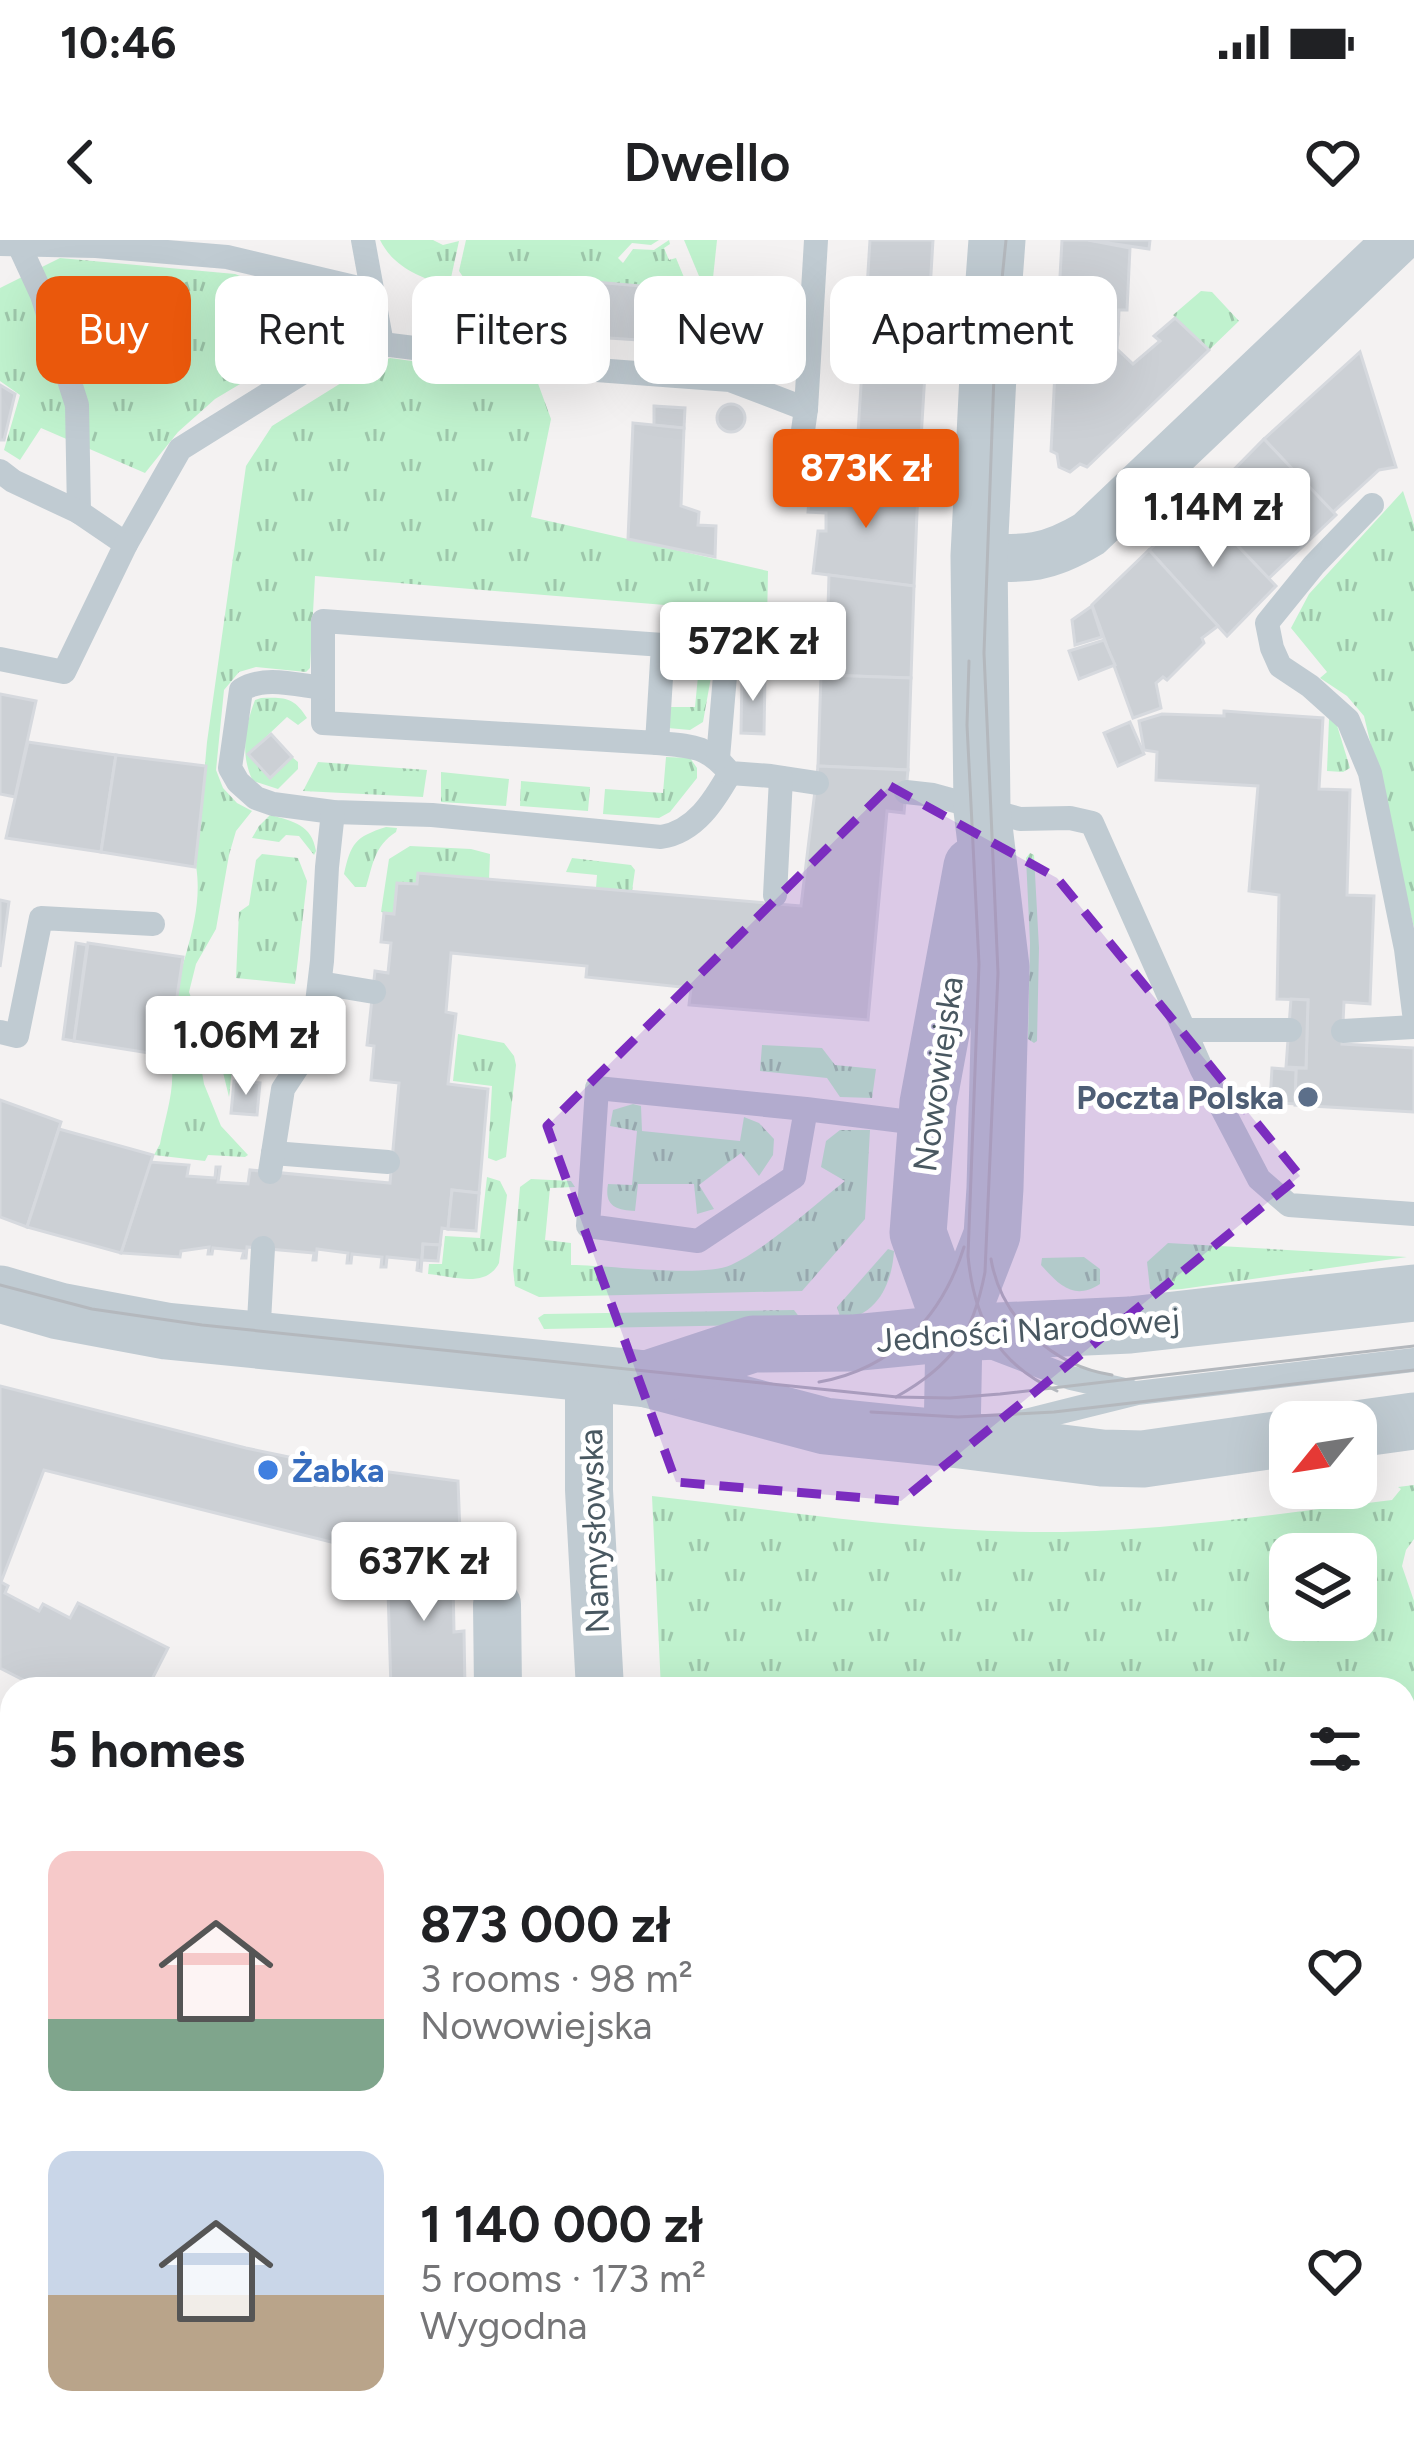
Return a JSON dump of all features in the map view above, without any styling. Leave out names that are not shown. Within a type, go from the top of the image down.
[{"type":"street","name":"Nowowiejska","points":[[952,1438],[954,1333],[992,1235],[994,1217],[1001,968],[982,810],[980,556],[997,240]]},
{"type":"street","points":[[980,556],[1038,557],[1089,534],[1398,240]]},
{"type":"street","name":"Nowowiejska","points":[[954,1333],[918,1233],[926,1124],[982,810]]},
{"type":"street","name":"Jedności Narodowej","points":[[646,1379],[754,1344],[852,1343],[1130,1325],[1414,1293]]},
{"type":"street","name":"Jedności Narodowej","points":[[0,1294],[59,1311],[166,1331],[646,1379],[825,1426],[1102,1458],[1143,1459],[1269,1441]]},
{"type":"street","name":"Namysłowska","points":[[589,1373],[589,1490],[599,1677]]},
{"type":"street","points":[[1377,1427],[1414,1421]]},
{"type":"street","points":[[497,1604],[498,1677]]},
{"type":"lane","points":[[363,240],[369,276]]},
{"type":"lane","points":[[816,240],[800,452],[828,465],[855,469]]},
{"type":"lane","points":[[9,243],[227,256],[309,276]]},
{"type":"lane","points":[[9,243],[41,295],[77,405],[79,512]]},
{"type":"lane","points":[[388,345],[583,369],[730,380],[806,409]]},
{"type":"lane","points":[[0,659],[64,672],[126,544],[180,449],[283,384]]},
{"type":"lane","points":[[0,471],[79,512],[126,544]]},
{"type":"lane","points":[[918,476],[982,481]]},
{"type":"lane","points":[[1372,505],[1267,623],[1280,666],[1348,720],[1370,773],[1406,949],[1414,1013]]},
{"type":"lane","points":[[657,743],[663,646],[323,621],[323,723],[698,747],[724,766],[817,783]]},
{"type":"lane","points":[[323,688],[267,682],[251,683],[241,690],[230,768],[256,798],[333,812],[432,814],[661,837],[674,835],[712,804],[724,766],[726,664]]},
{"type":"lane","points":[[775,895],[781,778]]},
{"type":"lane","points":[[906,792],[1020,819],[1070,818],[1091,823],[1202,1070],[1259,1179],[1289,1205],[1414,1214]]},
{"type":"lane","points":[[333,812],[312,1045],[283,1089],[272,1162],[388,1162]]},
{"type":"lane","points":[[0,1032],[17,1036],[41,917],[153,924]]},
{"type":"lane","points":[[320,983],[374,992]]},
{"type":"lane","points":[[1342,1030],[1414,1027]]},
{"type":"lane","points":[[1186,1030],[1290,1030]]},
{"type":"lane","points":[[806,1109],[794,1177],[698,1241],[588,1226],[597,1088],[806,1109],[926,1124]]},
{"type":"lane","points":[[258,1340],[263,1249]]},
{"type":"lane","points":[[954,1333],[1071,1378],[1137,1393]]},
{"type":"lane","points":[[952,1438],[1137,1393],[1414,1360]]},
{"type":"highlighted area","points":[[890,786],[1057,878],[1300,1176],[901,1501],[676,1482],[547,1126]]},
{"type":"green space","points":[[380,240],[433,240],[443,245],[459,241],[451,276],[418,275]]},
{"type":"green space","points":[[466,240],[659,240],[651,245],[632,243],[618,258],[623,263],[633,249],[654,250],[669,240],[664,248],[669,260],[676,258],[683,276],[634,276],[634,285],[610,283],[610,276],[462,276],[459,271]]},
{"type":"green space","points":[[684,240],[717,240],[713,276],[699,276]]},
{"type":"green space","points":[[60,258],[240,276],[215,276],[215,384],[240,384],[178,432],[145,473],[41,428],[20,460],[4,450],[20,395],[0,381],[0,288]]},
{"type":"green space","points":[[1201,291],[1212,292],[1239,321],[1209,350],[1173,315]]},
{"type":"green space","points":[[388,359],[412,361],[412,384],[538,384],[551,419],[531,517],[768,571],[766,675],[744,674],[744,663],[714,660],[703,722],[690,730],[668,728],[670,707],[695,707],[702,635],[674,634],[677,606],[315,576],[310,668],[306,672],[256,667],[239,672],[224,690],[216,770],[223,788],[252,811],[236,831],[216,929],[196,964],[189,992],[200,1022],[204,1084],[221,1126],[248,1155],[208,1155],[205,1161],[154,1155],[172,1088],[169,1020],[196,910],[207,742],[246,466],[272,426],[340,384],[388,384]]},
{"type":"green space","points":[[1403,491],[1414,525],[1414,928],[1364,716],[1347,696],[1320,678],[1327,672],[1291,628],[1309,594]]},
{"type":"green space","points":[[255,700],[288,700],[307,718],[298,725],[287,717],[248,754],[270,777],[292,757],[298,762],[298,769],[278,789],[253,781],[246,761],[249,720]]},
{"type":"green space","points":[[1329,719],[1336,722],[1350,768],[1343,772],[1327,771]]},
{"type":"green space","points":[[666,757],[690,758],[697,768],[697,778],[670,812],[659,818],[603,814],[605,789],[663,793]]},
{"type":"green space","points":[[318,762],[427,770],[423,797],[303,791]]},
{"type":"green space","points":[[441,772],[509,779],[506,806],[441,802]]},
{"type":"green space","points":[[521,781],[590,787],[588,811],[520,806]]},
{"type":"green space","points":[[270,815],[306,830],[314,842],[314,855],[299,836],[286,835],[279,842],[252,838]]},
{"type":"green space","points":[[397,828],[396,832],[379,850],[366,887],[355,887],[344,874],[352,848],[367,834]]},
{"type":"green space","points":[[410,846],[490,854],[489,879],[419,873],[417,884],[397,883],[394,914],[381,912],[389,859]]},
{"type":"green space","points":[[262,854],[298,858],[307,881],[295,984],[236,978],[239,912],[249,905],[256,860]]},
{"type":"green space","points":[[1034,855],[1039,948],[1034,1043],[1028,1039],[1026,858]]},
{"type":"green space","points":[[572,858],[631,865],[635,870],[632,891],[596,888],[597,875],[566,872]]},
{"type":"green space","points":[[254,1009],[266,1013],[262,1039],[235,1038],[229,1097],[221,1064],[226,1025]]},
{"type":"green space","points":[[458,1034],[504,1043],[514,1056],[506,1157],[496,1161],[488,1158],[492,1086],[453,1081]]},
{"type":"green space","points":[[762,1045],[822,1048],[835,1065],[876,1069],[872,1098],[840,1097],[827,1078],[760,1071]]},
{"type":"green space","points":[[641,1106],[642,1131],[740,1141],[744,1117],[759,1123],[774,1139],[773,1155],[759,1176],[741,1153],[699,1185],[714,1209],[697,1214],[694,1184],[638,1184],[635,1211],[617,1208],[608,1197],[608,1184],[632,1185],[637,1131],[610,1126],[613,1110]]},
{"type":"green space","points":[[840,1130],[870,1130],[865,1219],[802,1291],[539,1297],[515,1286],[520,1187],[531,1179],[571,1181],[575,1187],[550,1188],[545,1240],[571,1243],[571,1265],[717,1269],[759,1249],[845,1181],[821,1167],[826,1141]]},
{"type":"green space","points":[[487,1177],[500,1181],[507,1195],[499,1263],[477,1278],[428,1274],[429,1264],[442,1264],[445,1236],[480,1238]]},
{"type":"green space","points":[[1168,1243],[1407,1257],[1153,1291],[1147,1262]]},
{"type":"green space","points":[[888,1249],[894,1251],[893,1263],[880,1296],[864,1312],[841,1320],[837,1307]]},
{"type":"green space","points":[[1084,1257],[1100,1269],[1100,1284],[1082,1291],[1061,1284],[1041,1265],[1042,1258]]},
{"type":"green space","points":[[794,1310],[800,1318],[797,1324],[544,1329],[538,1318],[544,1314]]},
{"type":"green space","points":[[1414,1485],[1414,1539],[1402,1566],[1414,1601],[1414,1677],[660,1677],[652,1496],[1012,1532],[1105,1531],[1315,1509],[1377,1509],[1377,1502],[1392,1500],[1398,1487]]},
{"type":"building","points":[[870,240],[933,240],[931,276],[868,276]]},
{"type":"building","points":[[1062,240],[1130,248],[1127,310],[1119,310],[1118,334],[1117,276],[1060,276]]},
{"type":"building","points":[[1088,240],[1150,240],[1149,249]]},
{"type":"building","points":[[610,283],[634,285],[634,340],[610,338]]},
{"type":"building","points":[[1175,318],[1209,350],[1087,467],[1080,464],[1070,472],[1059,467],[1057,454],[1051,451],[1054,384],[1117,384],[1117,349],[1133,364],[1160,341],[1154,336]]},
{"type":"building","points":[[1360,352],[1396,467],[1379,470],[1332,513],[1264,439]]},
{"type":"building","points":[[861,384],[924,384],[918,489],[855,482]]},
{"type":"building","points":[[0,385],[15,394],[4,440],[0,440]]},
{"type":"building","points":[[731,404],[741,408],[745,418],[741,428],[731,432],[721,428],[717,418],[721,408]]},
{"type":"building","points":[[654,406],[685,408],[684,428],[654,425]]},
{"type":"building","points":[[633,423],[684,428],[681,506],[699,512],[698,525],[716,526],[715,557],[628,539]]},
{"type":"building","points":[[1264,439],[1336,515],[1268,579],[1199,505]]},
{"type":"building","points":[[811,477],[918,489],[914,586],[813,573],[818,531],[826,531],[826,513],[808,512]]},
{"type":"building","points":[[1199,505],[1276,586],[1227,636],[1149,550]]},
{"type":"building","points":[[1149,550],[1218,626],[1167,680],[1163,677],[1156,683],[1161,708],[1133,718],[1092,605]]},
{"type":"building","points":[[829,575],[914,586],[911,678],[826,675]]},
{"type":"building","points":[[1092,606],[1102,637],[1075,645],[1072,620]]},
{"type":"building","points":[[1104,640],[1115,665],[1079,679],[1069,651]]},
{"type":"building","points":[[742,674],[765,674],[764,734],[741,733]]},
{"type":"building","points":[[821,675],[911,678],[908,770],[818,766]]},
{"type":"building","points":[[0,694],[36,701],[15,797],[0,794]]},
{"type":"building","points":[[1224,711],[1323,718],[1319,789],[1350,790],[1347,895],[1374,896],[1370,1004],[1344,1002],[1342,1044],[1414,1048],[1414,1112],[1295,1105],[1296,1068],[1306,1068],[1308,1000],[1277,999],[1279,895],[1249,891],[1258,786],[1156,780],[1157,752],[1144,750],[1139,721],[1162,714],[1224,716]]},
{"type":"building","points":[[1130,722],[1144,754],[1118,766],[1104,733]]},
{"type":"building","points":[[271,734],[292,757],[270,778],[248,754]]},
{"type":"building","points":[[28,742],[116,755],[101,852],[6,838]]},
{"type":"building","points":[[116,755],[206,766],[195,867],[101,852]]},
{"type":"building","points":[[818,766],[908,770],[904,813],[887,811],[868,1020],[689,1005],[691,988],[586,977],[587,966],[451,953],[446,1012],[456,1014],[448,1084],[488,1089],[479,1193],[452,1190],[448,1229],[442,1228],[440,1245],[423,1244],[421,1271],[418,1260],[387,1257],[386,1267],[381,1267],[382,1257],[352,1254],[347,1263],[348,1253],[317,1249],[316,1260],[314,1253],[247,1247],[246,1258],[242,1258],[244,1251],[213,1248],[208,1254],[209,1247],[181,1251],[180,1257],[121,1253],[150,1162],[189,1165],[187,1176],[215,1178],[216,1167],[220,1167],[218,1182],[248,1184],[250,1170],[390,1183],[399,1083],[371,1080],[374,1046],[367,1045],[375,971],[388,973],[391,943],[381,942],[384,913],[394,914],[397,883],[417,884],[418,873],[801,906]]},
{"type":"building","points":[[0,900],[9,902],[0,967]]},
{"type":"building","points":[[76,943],[87,945],[74,1041],[63,1039]]},
{"type":"building","points":[[88,943],[183,957],[168,1056],[74,1041]]},
{"type":"building","points":[[1291,999],[1308,1000],[1306,1068],[1286,1067]]},
{"type":"building","points":[[238,1042],[260,1045],[257,1073],[235,1071]]},
{"type":"building","points":[[1272,1068],[1296,1070],[1295,1104],[1270,1102]]},
{"type":"building","points":[[234,1081],[260,1083],[257,1115],[231,1113]]},
{"type":"building","points":[[0,1100],[61,1122],[27,1227],[0,1217]]},
{"type":"building","points":[[59,1129],[153,1155],[121,1253],[27,1227]]},
{"type":"building","points":[[452,1190],[479,1193],[476,1231],[448,1229]]},
{"type":"building","points":[[423,1244],[440,1245],[438,1261],[422,1260]]},
{"type":"building","points":[[0,1386],[327,1465],[325,1472],[333,1474],[335,1465],[458,1481],[461,1558],[387,1556],[44,1470],[1,1582],[8,1586],[5,1593],[39,1611],[43,1604],[70,1618],[78,1603],[168,1648],[153,1677],[18,1677],[0,1668]]},
{"type":"building","points":[[387,1556],[461,1558],[462,1580],[453,1581],[454,1632],[464,1631],[465,1677],[391,1677]]},
{"type":"tram line","points":[[896,1397],[932,1373],[957,1346],[974,1314],[985,1272],[998,973],[984,653],[995,347],[1006,240]]},
{"type":"tram line","points":[[969,661],[967,725],[979,964],[968,1256],[976,1300],[992,1337],[1019,1367],[1057,1391]]},
{"type":"tram line","points":[[819,1382],[870,1365],[911,1336],[942,1296],[964,1247]]},
{"type":"tram line","points":[[991,1259],[1006,1301],[1033,1336],[1070,1362],[1112,1375]]},
{"type":"tram line","points":[[0,1285],[92,1309],[202,1325],[897,1397],[1000,1394],[1414,1346]]},
{"type":"tram line","points":[[871,1412],[958,1417],[1054,1412],[1414,1370]]},
{"type":"place","name":"Poczta Polska","points":[[1308,1097]]},
{"type":"place","name":"Żabka","points":[[268,1470]]}]
